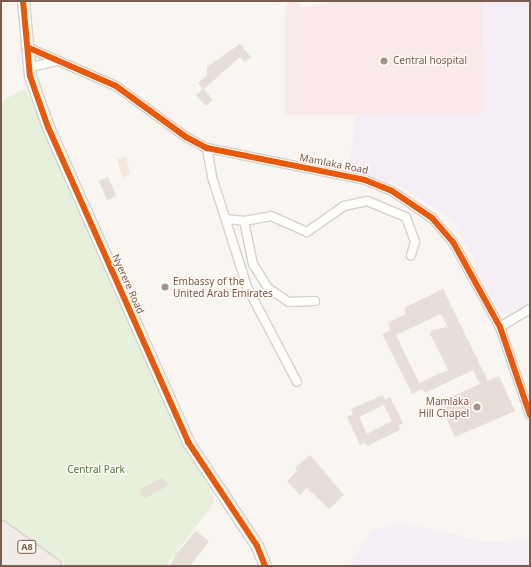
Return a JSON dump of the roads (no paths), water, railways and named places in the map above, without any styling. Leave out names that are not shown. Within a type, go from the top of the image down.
[{"type":"highway","name":"A8","points":[[1,528],[54,566]]},
{"type":"highway","points":[[1,539],[38,566]]},
{"type":"highway","points":[[1,553],[19,566]]},
{"type":"street","name":"Nyerere Road","points":[[23,1],[30,67],[35,97],[162,387],[188,442],[262,563]]},
{"type":"street","name":"Mamlaka Road","points":[[29,48],[53,62],[116,86],[208,148],[258,161],[358,178],[392,191],[444,230],[500,327],[530,415]]},
{"type":"street","points":[[30,67],[53,62]]},
{"type":"street","points":[[208,148],[226,219],[248,287],[297,382]]},
{"type":"street","points":[[226,219],[244,221],[271,216],[307,232],[344,206],[368,201],[406,217],[415,242],[411,255]]},
{"type":"street","points":[[244,221],[254,264],[268,288],[289,302],[314,301]]},
{"type":"street","points":[[500,327],[530,309]]},
{"type":"place","name":"Central hospital","points":[[384,61]]},
{"type":"place","name":"Embassy of the United Arab Emirates","points":[[165,287]]},
{"type":"place","name":"Mamlaka Hill Chapel","points":[[477,407]]},
{"type":"park label","name":"Central Park","points":[[96,470]]}]
